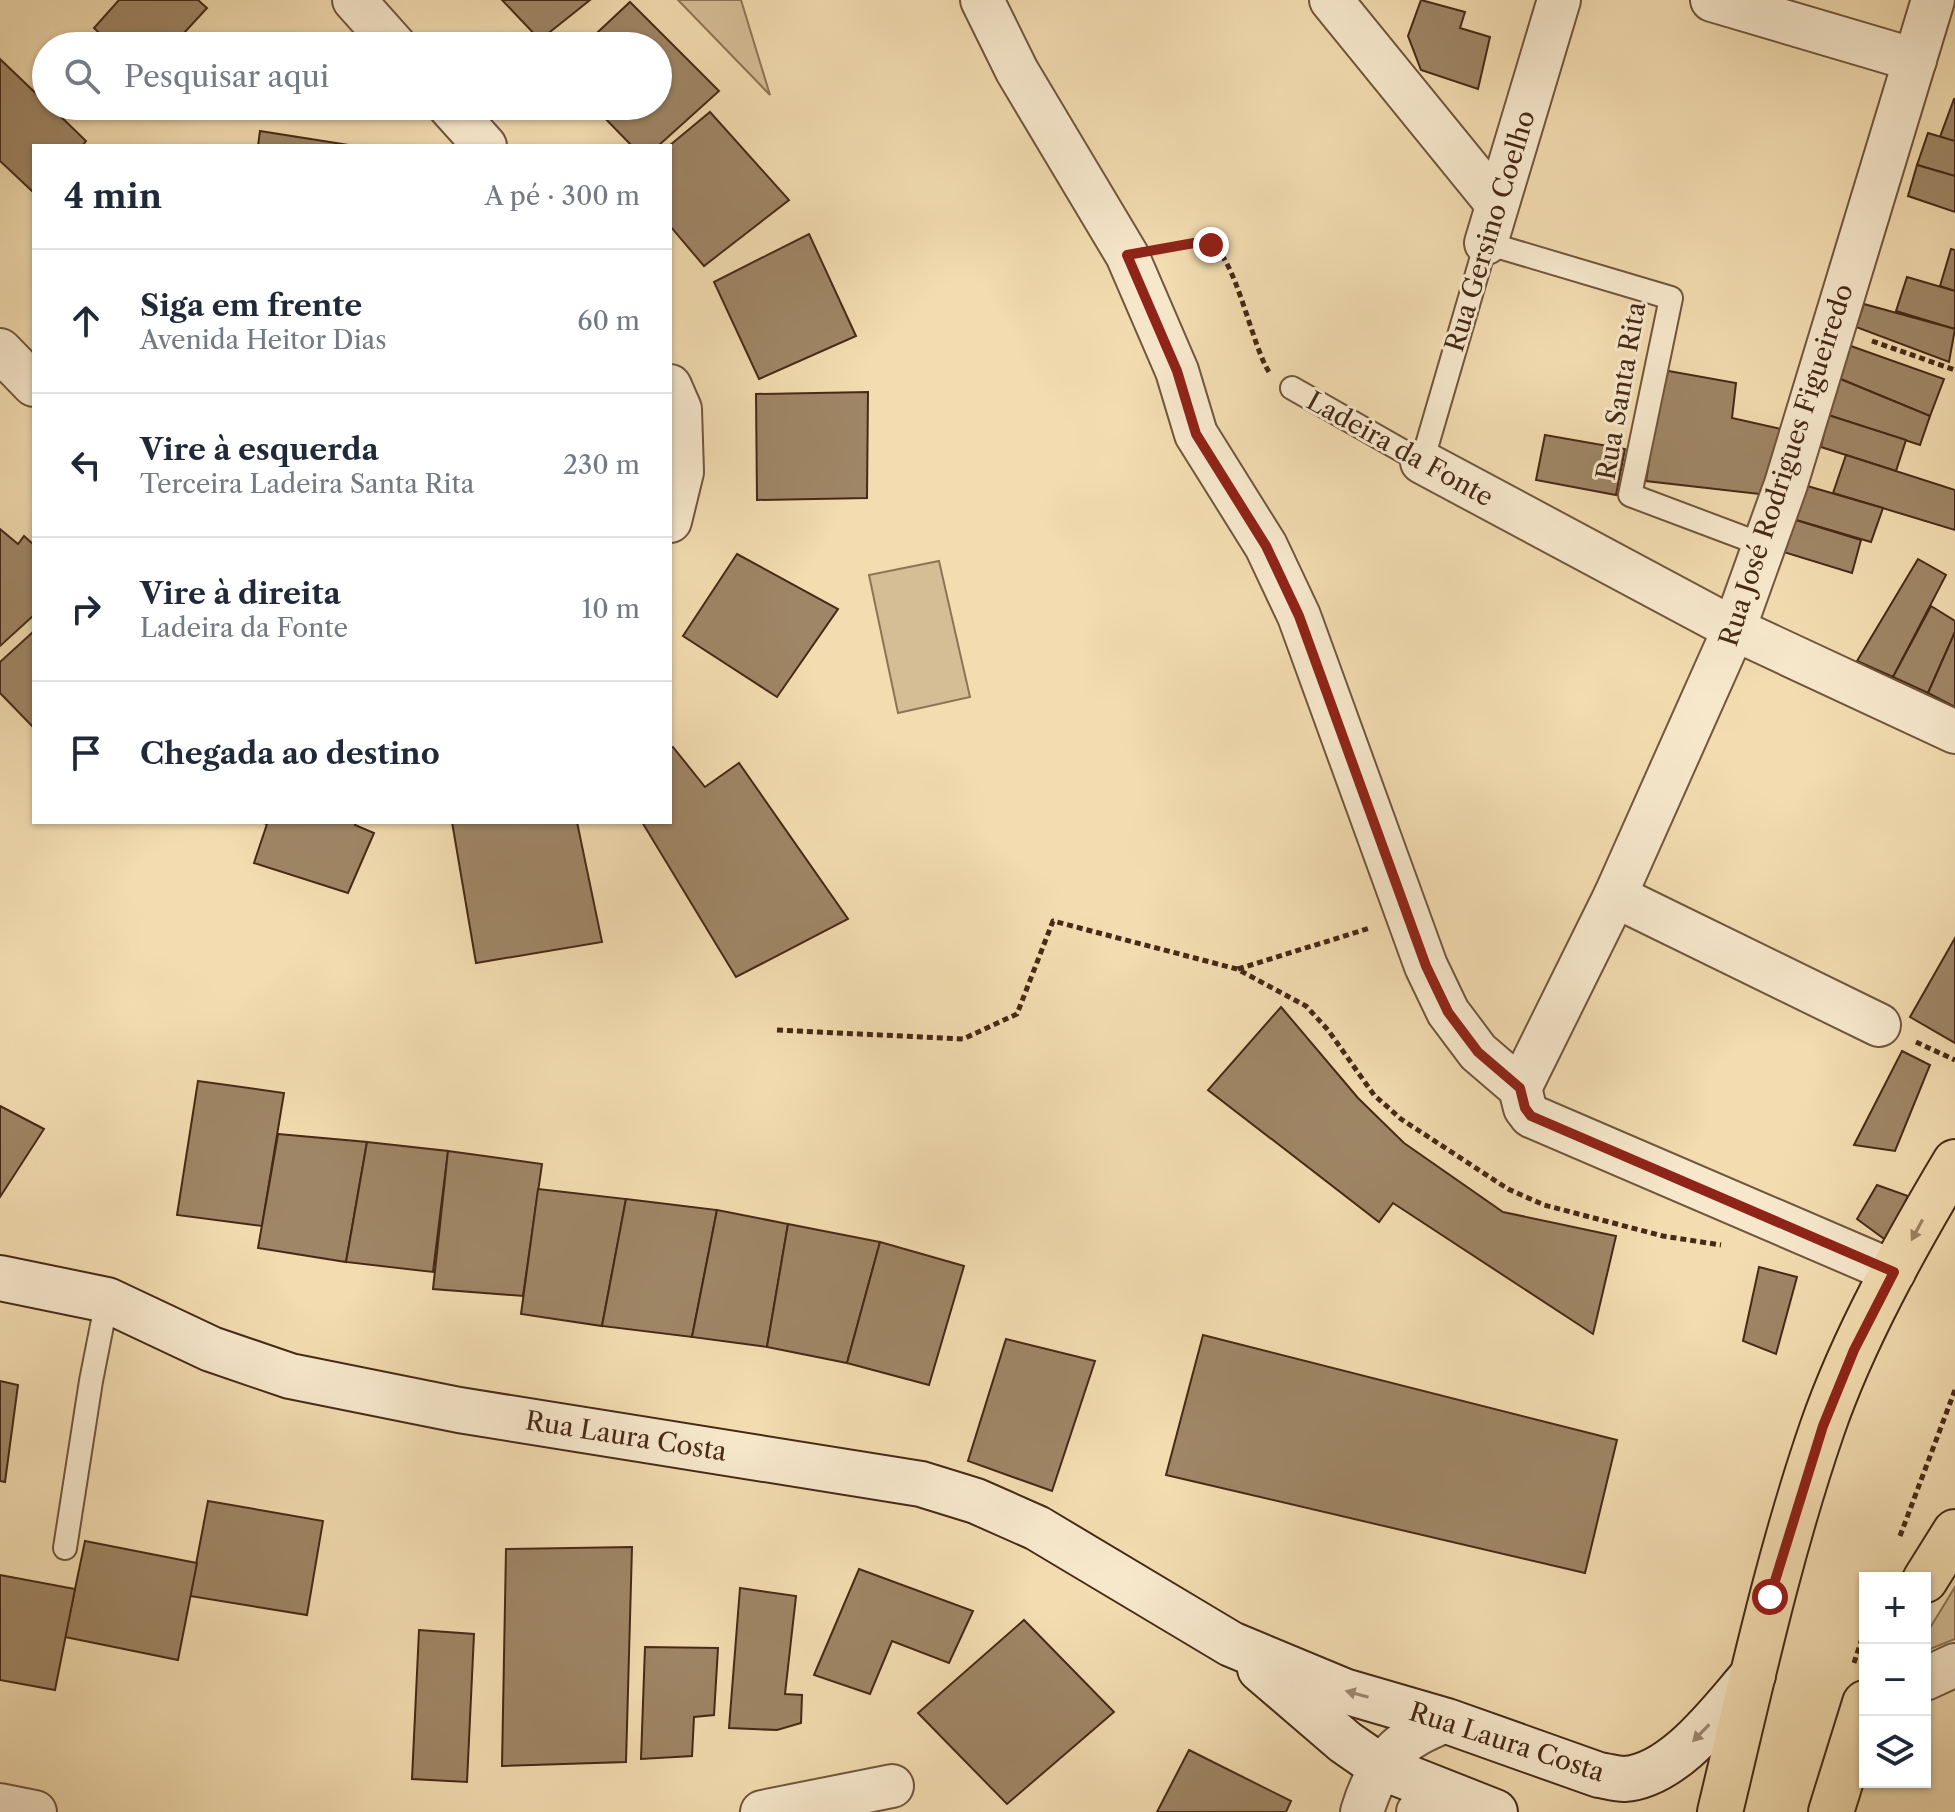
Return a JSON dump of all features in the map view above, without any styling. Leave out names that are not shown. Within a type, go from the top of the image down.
[{"type":"main road","points":[[1720,1812],[1770,1597],[1823,1426],[1854,1350],[1955,1162]]},
{"type":"main road","points":[[1930,1572],[1955,1532]]},
{"type":"main road","points":[[1831,1812],[1861,1716]]},
{"type":"street","points":[[354,0],[383,32]]},
{"type":"street","points":[[982,0],[1017,71],[1127,255],[1177,371],[1196,434],[1266,546],[1299,616],[1426,966],[1448,1012],[1478,1052],[1520,1088],[1525,1108],[1531,1116],[1894,1272]]},
{"type":"street","points":[[1331,0],[1491,224]]},
{"type":"street","name":"Rua Gersino Coelho","points":[[1491,224],[1559,0]]},
{"type":"street","points":[[1712,0],[1915,60]]},
{"type":"street","name":"Rua José Rodrigues Figueiredo","points":[[1520,1088],[1615,896],[1734,629],[1786,484],[1933,0]]},
{"type":"street","points":[[462,120],[483,144]]},
{"type":"street","points":[[12,353],[32,382]]},
{"type":"street","points":[[672,391],[680,409],[682,472],[672,513]]},
{"type":"street","name":"Ladeira da Fonte","points":[[1422,462],[1734,629],[1955,732]]},
{"type":"street","points":[[1615,896],[1879,1025]]},
{"type":"street","name":"Rua Laura Costa","points":[[0,1278],[107,1300],[211,1349],[290,1376],[459,1410],[921,1484],[976,1501],[1037,1528],[1231,1644],[1344,1691],[1447,1721],[1599,1775],[1623,1796],[1652,1770],[1678,1756],[1753,1675]]},
{"type":"street","name":"Rua Laura Costa","points":[[1231,1644],[1345,1742],[1434,1803],[1495,1812]]},
{"type":"street","points":[[1931,1676],[1955,1665]]},
{"type":"street","points":[[1362,1812],[1381,1767],[1397,1746],[1420,1730],[1447,1721]]},
{"type":"street","points":[[762,1812],[892,1786]]},
{"type":"street","points":[[0,1805],[35,1812]]},
{"type":"lane","name":"Rua Gersino Coelho","points":[[1422,462],[1491,224]]},
{"type":"lane","name":"Rua Santa Rita","points":[[1491,224],[1671,298],[1630,495],[1763,545]]},
{"type":"lane","name":"Ladeira da Fonte","points":[[1292,388],[1422,462]]},
{"type":"lane","points":[[65,1548],[107,1300]]},
{"type":"path","name":"Ladeira da Fonte","points":[[1127,255],[1194,243],[1211,245],[1222,254],[1234,278],[1264,365],[1270,374],[1292,388]]},
{"type":"path","points":[[1834,326],[1955,370]]},
{"type":"path","points":[[1237,969],[1408,916]]},
{"type":"path","points":[[777,1030],[963,1039],[1017,1014],[1053,921],[1237,969],[1306,1006],[1328,1030],[1374,1095],[1401,1119],[1508,1189],[1544,1205],[1663,1236],[1725,1246]]},
{"type":"path","points":[[1895,1549],[1955,1390]]},
{"type":"shaded area","points":[[678,0],[741,0],[770,95]]},
{"type":"shaded area","points":[[939,561],[970,697],[898,713],[869,575]]},
{"type":"shaded area","points":[[1955,1587],[1955,1639],[1931,1649],[1931,1626]]},
{"type":"building","points":[[119,0],[198,0],[207,8],[185,32],[98,32],[94,28]]},
{"type":"building","points":[[502,0],[590,0],[550,32],[532,32]]},
{"type":"building","points":[[1421,0],[1465,12],[1460,28],[1490,37],[1478,89],[1421,70],[1408,36]]},
{"type":"building","points":[[630,2],[660,32],[598,32]]},
{"type":"building","points":[[672,44],[719,91],[660,144],[630,144],[607,120],[672,120]]},
{"type":"building","points":[[0,59],[32,90],[32,120],[64,120],[86,141],[84,144],[32,144],[32,191],[0,161]]},
{"type":"building","points":[[1955,99],[1955,142],[1940,137]]},
{"type":"building","points":[[710,112],[789,200],[704,266],[672,228],[671,144]]},
{"type":"building","points":[[260,131],[342,144],[258,144]]},
{"type":"building","points":[[1928,133],[1955,141],[1955,176],[1917,165]]},
{"type":"building","points":[[1917,165],[1955,176],[1955,212],[1908,196]]},
{"type":"building","points":[[809,234],[856,336],[759,379],[714,282]]},
{"type":"building","points":[[1951,249],[1955,250],[1955,291],[1940,286]]},
{"type":"building","points":[[1907,277],[1955,291],[1955,329],[1896,311]]},
{"type":"building","points":[[1864,304],[1955,329],[1949,362],[1856,327]]},
{"type":"building","points":[[1848,345],[1944,379],[1930,416],[1838,378]]},
{"type":"building","points":[[1663,370],[1736,383],[1732,418],[1786,430],[1768,495],[1646,481]]},
{"type":"building","points":[[1838,378],[1930,416],[1920,445],[1828,415]]},
{"type":"building","points":[[868,392],[867,498],[757,500],[756,394]]},
{"type":"building","points":[[1828,415],[1906,440],[1896,471],[1821,447]]},
{"type":"building","points":[[1545,435],[1625,449],[1616,495],[1536,480]]},
{"type":"building","points":[[1846,455],[1955,490],[1955,530],[1833,493]]},
{"type":"building","points":[[1797,483],[1883,508],[1871,542],[1786,517]]},
{"type":"building","points":[[1786,517],[1861,540],[1852,573],[1777,550]]},
{"type":"building","points":[[0,529],[18,544],[24,536],[32,543],[32,617],[0,646]]},
{"type":"building","points":[[737,554],[838,609],[777,697],[683,636]]},
{"type":"building","points":[[1918,559],[1946,575],[1893,677],[1857,661]]},
{"type":"building","points":[[1931,606],[1955,621],[1955,632],[1928,693],[1893,677]]},
{"type":"building","points":[[1955,632],[1955,707],[1928,693]]},
{"type":"building","points":[[32,633],[32,726],[0,693],[0,662]]},
{"type":"building","points":[[672,748],[705,787],[739,763],[848,919],[736,977],[643,824],[672,824]]},
{"type":"building","points":[[267,824],[355,824],[374,833],[348,893],[254,863]]},
{"type":"building","points":[[452,824],[577,824],[602,942],[476,963]]},
{"type":"building","points":[[1955,938],[1955,1043],[1910,1017]]},
{"type":"building","points":[[1281,1007],[1358,1098],[1404,1143],[1503,1212],[1616,1236],[1593,1334],[1393,1203],[1379,1222],[1208,1090]]},
{"type":"building","points":[[1902,1051],[1930,1065],[1895,1151],[1854,1145]]},
{"type":"building","points":[[198,1081],[284,1093],[262,1226],[177,1215]]},
{"type":"building","points":[[0,1106],[44,1129],[0,1197]]},
{"type":"building","points":[[278,1134],[367,1142],[346,1262],[258,1248]]},
{"type":"building","points":[[367,1142],[448,1151],[433,1272],[346,1262]]},
{"type":"building","points":[[448,1151],[542,1164],[523,1296],[433,1289]]},
{"type":"building","points":[[1877,1185],[1908,1196],[1887,1241],[1857,1219]]},
{"type":"building","points":[[538,1189],[626,1199],[602,1326],[521,1314]]},
{"type":"building","points":[[626,1199],[717,1210],[692,1337],[602,1326]]},
{"type":"building","points":[[717,1210],[788,1224],[767,1347],[692,1337]]},
{"type":"building","points":[[788,1224],[880,1242],[847,1363],[767,1347]]},
{"type":"building","points":[[880,1242],[964,1266],[929,1385],[847,1363]]},
{"type":"building","points":[[1759,1267],[1797,1277],[1776,1354],[1743,1341]]},
{"type":"building","points":[[1203,1335],[1617,1440],[1585,1573],[1166,1475]]},
{"type":"building","points":[[1006,1339],[1095,1361],[1052,1491],[968,1461]]},
{"type":"building","points":[[0,1381],[18,1385],[5,1482],[0,1481]]},
{"type":"building","points":[[208,1501],[323,1521],[307,1615],[190,1596]]},
{"type":"building","points":[[85,1541],[197,1563],[178,1660],[65,1637]]},
{"type":"building","points":[[632,1547],[626,1762],[502,1766],[506,1549]]},
{"type":"building","points":[[859,1569],[973,1611],[949,1663],[892,1641],[870,1694],[814,1675]]},
{"type":"building","points":[[0,1575],[75,1589],[55,1690],[0,1680]]},
{"type":"building","points":[[740,1588],[796,1596],[785,1694],[802,1695],[801,1723],[777,1730],[729,1728]]},
{"type":"building","points":[[1024,1620],[1114,1712],[1007,1804],[918,1713]]},
{"type":"building","points":[[419,1630],[474,1634],[467,1782],[412,1779]]},
{"type":"building","points":[[645,1647],[718,1648],[714,1715],[694,1717],[692,1756],[641,1759]]},
{"type":"building","points":[[1189,1750],[1291,1801],[1286,1812],[1157,1812]]},
{"type":"route","points":[[1211,245],[1194,243],[1127,255],[1177,371],[1196,434],[1266,546],[1299,616],[1426,966],[1448,1012],[1478,1052],[1520,1088],[1525,1108],[1531,1116],[1894,1272],[1854,1350],[1823,1426],[1770,1597]]}]
